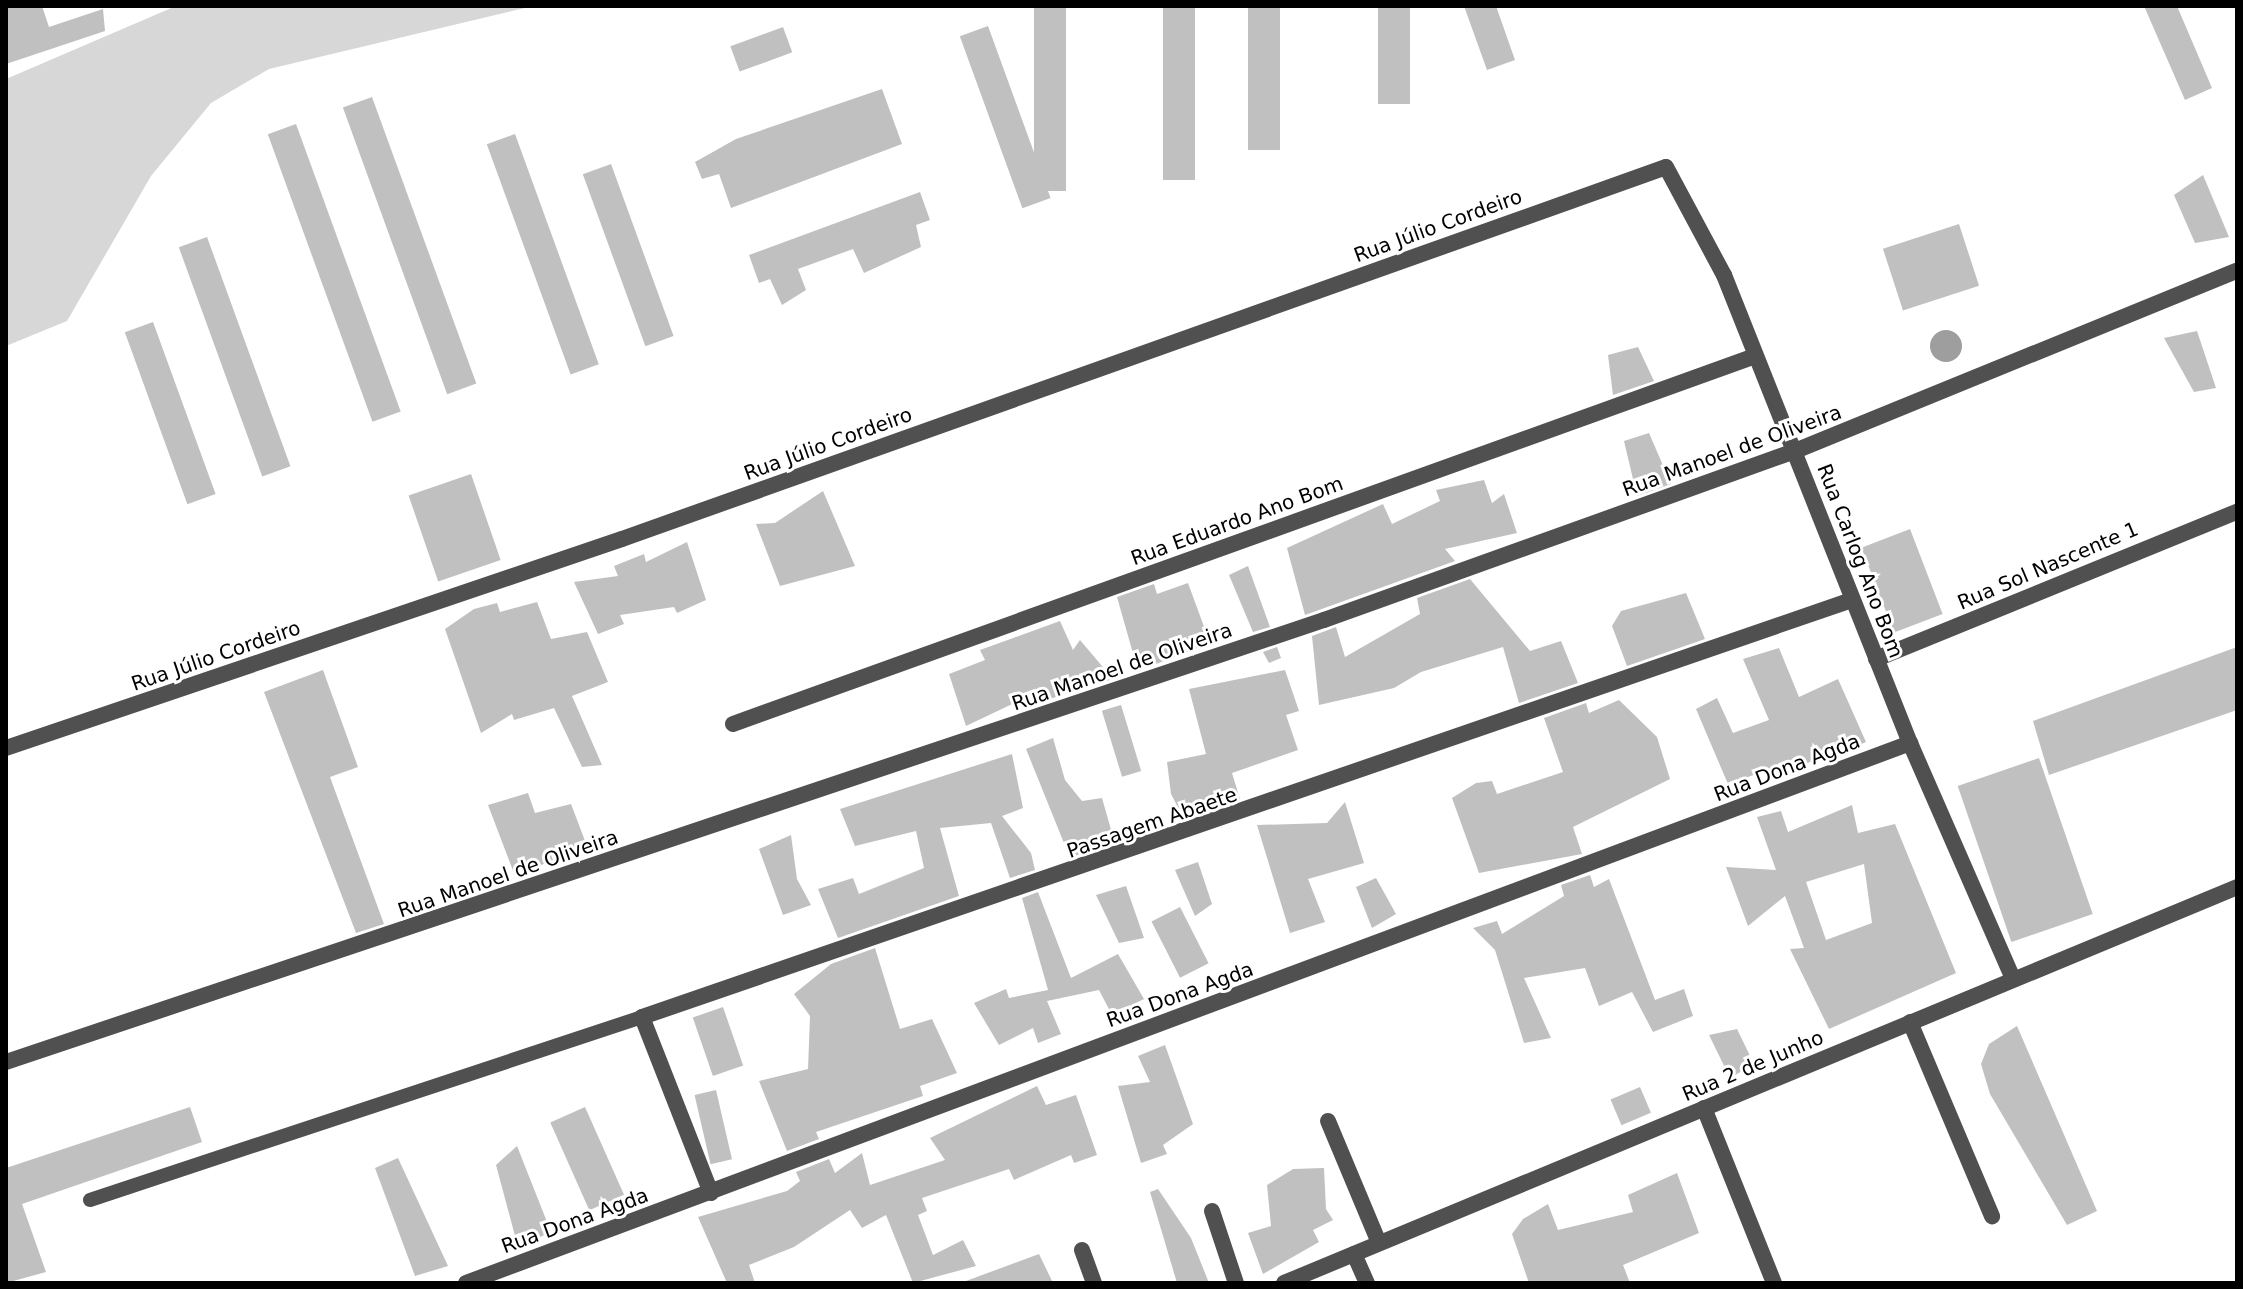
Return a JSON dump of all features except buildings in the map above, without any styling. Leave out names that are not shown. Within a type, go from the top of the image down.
[{"type":"street","name":"Rua Carlog Ano Bom","points":[[1660,168],[1671,172],[1724,275],[1910,743],[2013,979]]},
{"type":"street","name":"Rua Júlio Cordeiro","points":[[6,748],[622,539],[1660,168]]},
{"type":"street","name":"Rua Manoel de Oliveira","points":[[6,1062],[1324,620],[1795,451],[2237,271]]},
{"type":"street","name":"Rua Eduardo Ano Bom","points":[[733,724],[1755,356]]},
{"type":"street","name":"Rua Sol Nascente 1","points":[[1876,659],[2237,512]]},
{"type":"street","name":"Passagem Abaete","points":[[642,1017],[1852,600]]},
{"type":"street","name":"Rua Dona Agda","points":[[466,1283],[1910,743]]},
{"type":"street","name":"Rua 2 de Junho","points":[[1284,1283],[2237,887]]},
{"type":"street","points":[[642,1017],[711,1193]]},
{"type":"street","points":[[1910,1022],[1992,1216]]},
{"type":"street","points":[[1704,1108],[1774,1283]]},
{"type":"street","points":[[1328,1121],[1379,1243]]},
{"type":"street","points":[[1212,1211],[1236,1283]]},
{"type":"street","points":[[1082,1250],[1094,1283]]},
{"type":"street","points":[[1354,1254],[1367,1283]]},
{"type":"lane","points":[[90,1200],[642,1017]]},
{"type":"shaded area","points":[[176,6],[533,6],[269,69],[211,103],[151,176],[67,321],[6,346],[6,79]]},
{"type":"shaded area","points":[[1946,330],[1957,335],[1962,346],[1957,357],[1946,362],[1935,357],[1930,346],[1935,335]]}]
